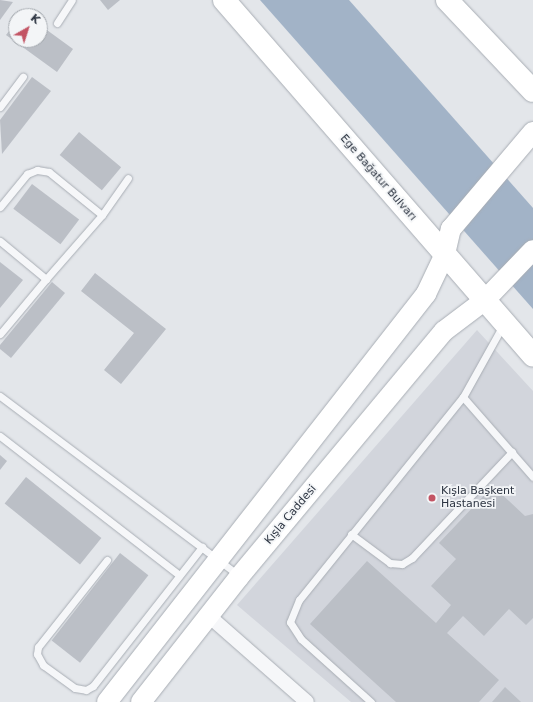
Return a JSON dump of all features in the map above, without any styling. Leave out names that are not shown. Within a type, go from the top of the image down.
[{"type":"main road","name":"Ege Bağatur Bulvarı","points":[[224,0],[533,356]]},
{"type":"main road","points":[[447,0],[533,91]]},
{"type":"main road","points":[[107,702],[220,561],[426,294],[445,254],[451,229],[512,154],[533,132]]},
{"type":"main road","name":"Kışla Caddesi","points":[[141,702],[239,577],[444,331],[485,300],[533,250]]},
{"type":"street","points":[[209,616],[307,702]]},
{"type":"lane","points":[[57,23],[72,0]]},
{"type":"lane","points":[[0,107],[23,77]]},
{"type":"lane","points":[[0,207],[27,174],[37,170],[49,172],[102,215]]},
{"type":"lane","points":[[0,334],[46,278],[102,215],[128,178]]},
{"type":"lane","points":[[0,241],[46,278]]},
{"type":"lane","points":[[371,702],[301,639],[290,622],[299,600],[463,397],[505,323]]},
{"type":"lane","points":[[0,396],[202,547],[239,577]]},
{"type":"lane","points":[[463,397],[533,477]]},
{"type":"lane","points":[[0,436],[179,575]]},
{"type":"lane","points":[[351,534],[390,563],[402,564],[412,558],[512,452]]},
{"type":"lane","points":[[107,560],[38,647],[37,654],[43,665],[75,688],[86,690],[93,686],[202,547]]},
{"type":"shaded area","name":"Kışla Başkent Hastanesi","points":[[477,330],[533,391],[533,702],[351,702],[237,605]]},
{"type":"water","points":[[260,0],[349,0],[533,208],[533,309]]},
{"type":"building","points":[[0,0],[13,2],[8,8],[0,20]]},
{"type":"building","points":[[100,0],[120,0],[108,10]]},
{"type":"building","points":[[48,31],[73,49],[57,72],[24,48],[48,48]]},
{"type":"building","points":[[32,77],[51,91],[2,154],[0,120]]},
{"type":"building","points":[[79,132],[121,167],[102,190],[60,155]]},
{"type":"building","points":[[32,184],[79,220],[60,244],[13,209]]},
{"type":"building","points":[[0,262],[23,280],[0,308]]},
{"type":"building","points":[[95,273],[166,329],[121,384],[104,370],[134,333],[81,291]]},
{"type":"building","points":[[52,282],[65,293],[11,358],[0,349],[0,345]]},
{"type":"building","points":[[0,455],[7,461],[0,470]]},
{"type":"building","points":[[26,477],[101,538],[80,564],[5,503]]},
{"type":"building","points":[[493,486],[525,516],[533,514],[533,618],[526,625],[509,609],[484,636],[463,616],[447,633],[499,680],[479,702],[396,702],[310,624],[367,561],[436,623],[451,605],[431,586],[456,559],[439,543]]},
{"type":"building","points":[[120,553],[148,575],[80,663],[52,640]]},
{"type":"building","points":[[505,687],[521,702],[492,702]]},
{"type":"place","name":"Kışla Başkent Hastanesi","points":[[432,498]]}]
